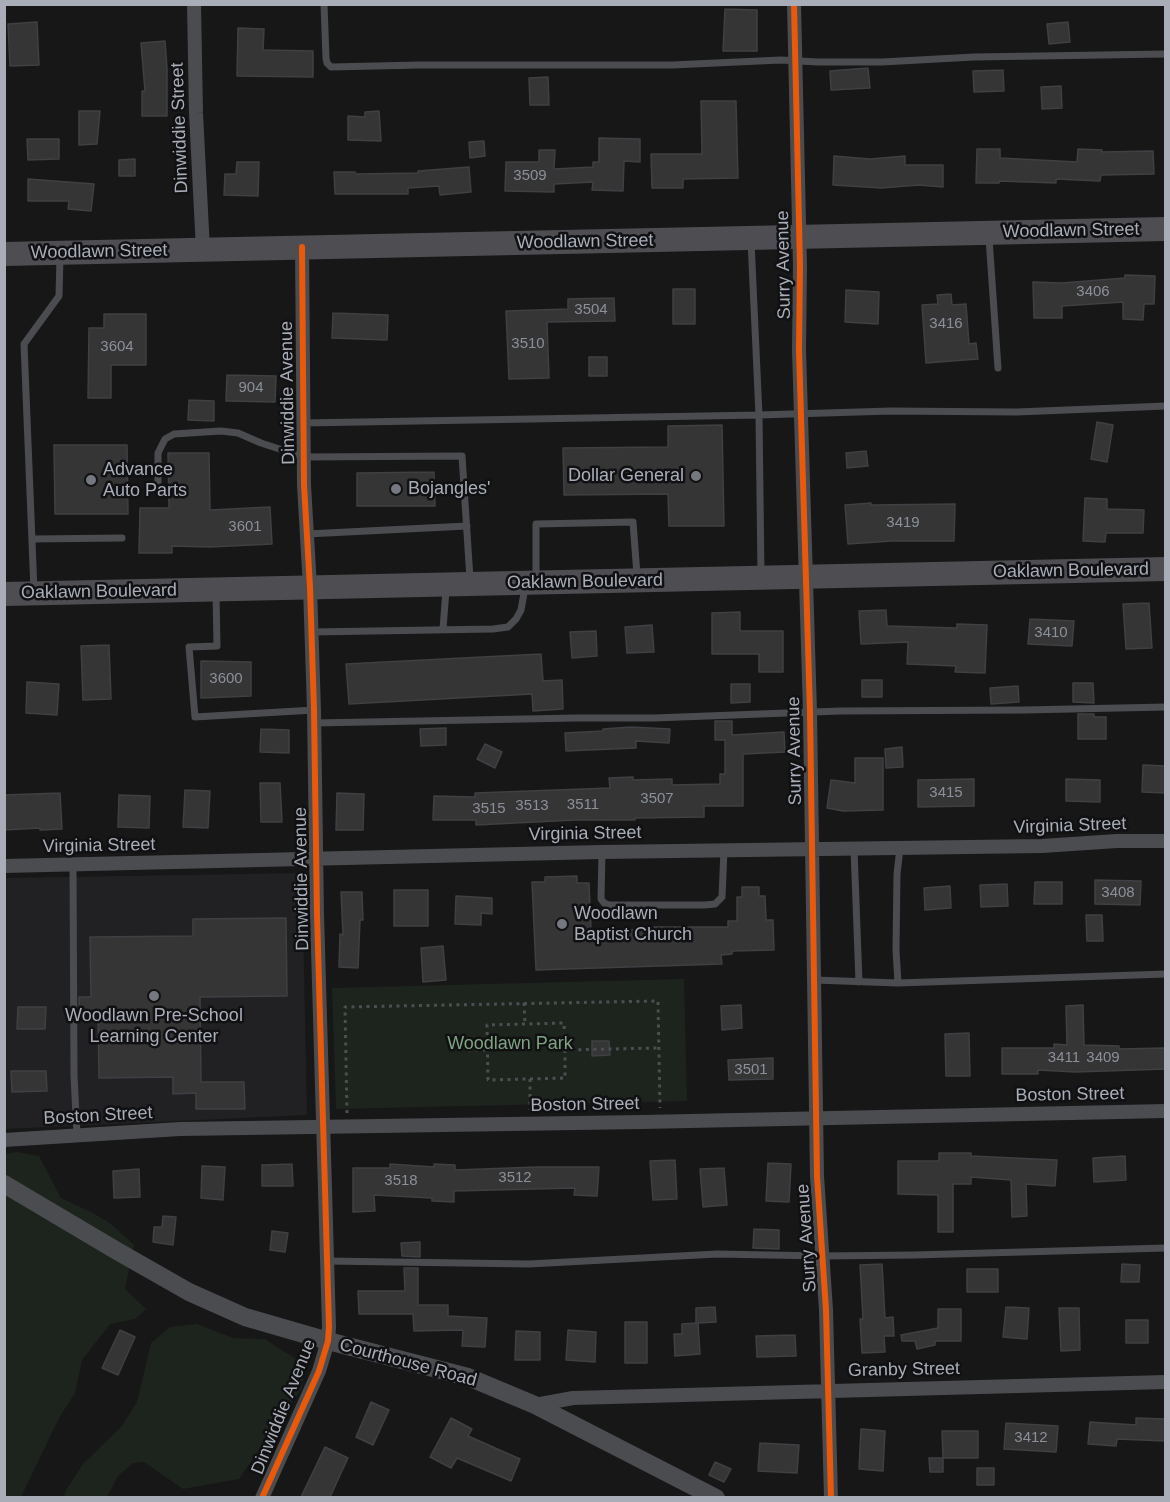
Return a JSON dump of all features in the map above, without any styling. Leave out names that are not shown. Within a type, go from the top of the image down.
[{"type":"highway","name":"Woodlawn Street","points":[[4,254],[1166,228]]},
{"type":"highway","name":"Oaklawn Boulevard","points":[[4,594],[1166,569]]},
{"type":"street","name":"Dinwiddie Street","points":[[194,4],[196,113],[203,250]]},
{"type":"street","name":"Surry Avenue","points":[[794,4],[799,350],[810,712],[816,1118],[826,1310],[831,1497]]},
{"type":"street","name":"Dinwiddie Avenue","points":[[262,1497],[319,1371],[328,1341],[329,1327],[312,632],[303,423],[302,247]]},
{"type":"street","name":"Virginia Street","points":[[4,866],[602,852],[1042,846],[1117,841],[1166,841]]},
{"type":"street","name":"Boston Street","points":[[4,1140],[180,1129],[1166,1111]]},
{"type":"street","name":"Courthouse Road","points":[[4,1184],[189,1292],[245,1317],[468,1377],[535,1404],[716,1497]]},
{"type":"street","name":"Granby Street","points":[[535,1404],[573,1398],[1166,1382]]},
{"type":"lane","points":[[324,4],[326,58],[331,67],[418,64],[672,65],[796,61],[882,62],[974,57],[1166,54]]},
{"type":"lane","points":[[989,233],[998,368]]},
{"type":"lane","points":[[751,238],[759,415],[761,578]]},
{"type":"lane","points":[[34,593],[24,344],[59,296],[60,253]]},
{"type":"lane","points":[[303,423],[891,411],[1017,412],[1166,406]]},
{"type":"lane","points":[[158,484],[158,453],[165,439],[174,434],[221,431],[238,433],[304,457],[462,456],[466,526],[459,584],[443,629]]},
{"type":"lane","points":[[312,632],[508,627],[521,610],[531,582],[536,524],[633,522],[638,581]]},
{"type":"lane","points":[[307,534],[466,526]]},
{"type":"lane","points":[[32,539],[122,538]]},
{"type":"lane","points":[[216,590],[217,646],[189,647],[195,717],[654,718],[810,712],[1166,707]]},
{"type":"lane","points":[[898,983],[896,910],[900,848]]},
{"type":"lane","points":[[854,849],[859,982]]},
{"type":"lane","points":[[602,852],[601,899],[604,903],[609,905],[705,905],[715,904],[722,897],[723,850]]},
{"type":"lane","points":[[73,864],[74,1076],[77,1135]]},
{"type":"lane","points":[[813,981],[898,983],[1166,975]]},
{"type":"lane","points":[[327,1261],[529,1264],[717,1254],[823,1256],[1166,1248]]},
{"type":"path","points":[[348,1127],[345,1006],[524,1003],[658,1001],[661,1122]]},
{"type":"path","points":[[524,1003],[525,1024]]},
{"type":"path","points":[[564,1023],[566,1078],[488,1080],[487,1025],[525,1024],[564,1023]]},
{"type":"path","points":[[565,1050],[659,1048]]},
{"type":"path","points":[[468,1050],[487,1050]]},
{"type":"path","points":[[530,1079],[531,1124]]},
{"type":"shaded area","name":"Woodlawn Pre-School Learning Center","points":[[302,873],[307,1115],[5,1129],[4,878]]},
{"type":"green space","name":"Woodlawn Park","points":[[684,979],[687,1101],[336,1109],[332,988]]},
{"type":"green space","points":[[17,1152],[39,1156],[61,1198],[111,1224],[134,1245],[125,1289],[146,1309],[135,1319],[110,1324],[82,1360],[75,1393],[59,1418],[21,1497],[5,1498],[4,1154]]},
{"type":"green space","points":[[197,1324],[233,1338],[265,1339],[305,1365],[302,1388],[239,1479],[183,1489],[144,1462],[133,1463],[118,1476],[107,1497],[64,1497],[83,1464],[122,1426],[137,1402],[151,1343],[170,1327]]},
{"type":"building","points":[[725,9],[757,10],[757,51],[723,51]]},
{"type":"building","points":[[37,22],[39,65],[10,66],[8,24]]},
{"type":"building","points":[[1068,22],[1070,42],[1049,44],[1047,24]]},
{"type":"building","points":[[238,28],[264,29],[263,50],[313,51],[313,77],[237,76]]},
{"type":"building","points":[[165,41],[167,116],[142,116],[142,91],[145,91],[141,43]]},
{"type":"building","points":[[868,68],[870,88],[831,90],[830,71]]},
{"type":"building","points":[[1003,70],[1004,91],[974,92],[973,71]]},
{"type":"building","points":[[548,77],[549,105],[530,105],[529,78]]},
{"type":"building","points":[[1061,86],[1062,108],[1042,109],[1041,87]]},
{"type":"building","points":[[701,101],[736,101],[738,178],[683,179],[683,188],[652,188],[651,154],[702,154]]},
{"type":"building","points":[[79,111],[100,111],[97,144],[79,145]]},
{"type":"building","points":[[379,111],[381,141],[348,140],[348,116],[365,117],[365,112]]},
{"type":"building","points":[[599,138],[640,139],[640,162],[624,161],[623,191],[592,190],[593,182],[554,184],[554,192],[505,191],[506,162],[539,162],[539,150],[555,150],[554,169],[593,167],[593,162],[599,162]]},
{"type":"building","points":[[27,139],[59,139],[59,159],[28,160]]},
{"type":"building","points":[[484,141],[485,156],[470,158],[469,142]]},
{"type":"building","points":[[977,149],[1000,149],[1000,158],[1077,162],[1078,149],[1102,150],[1102,152],[1153,151],[1154,174],[1101,175],[1100,181],[1056,179],[1056,183],[999,181],[999,183],[976,183]]},
{"type":"building","points":[[834,156],[870,159],[905,156],[905,165],[943,165],[943,187],[919,185],[881,188],[833,185]]},
{"type":"building","points":[[135,159],[135,176],[119,176],[119,160]]},
{"type":"building","points":[[237,162],[259,162],[258,196],[224,195],[225,174],[236,174]]},
{"type":"building","points":[[469,167],[471,192],[440,195],[439,186],[408,188],[408,194],[335,194],[334,172],[418,173],[418,171]]},
{"type":"building","points":[[28,179],[94,184],[91,211],[68,209],[69,201],[28,201]]},
{"type":"building","points":[[1125,275],[1155,276],[1154,304],[1144,304],[1143,320],[1123,319],[1123,302],[1062,306],[1062,318],[1034,318],[1033,282],[1062,283],[1125,278]]},
{"type":"building","points":[[673,289],[695,289],[695,324],[673,324]]},
{"type":"building","points":[[846,290],[879,292],[878,324],[845,322]]},
{"type":"building","points":[[951,294],[952,305],[966,304],[969,344],[976,343],[978,359],[926,363],[922,305],[938,304],[937,295]]},
{"type":"building","points":[[614,298],[615,321],[547,322],[549,378],[509,379],[506,311],[568,309],[568,299]]},
{"type":"building","points":[[333,313],[388,315],[387,340],[332,338]]},
{"type":"building","points":[[104,314],[146,314],[146,365],[111,365],[111,398],[88,398],[89,328],[104,328]]},
{"type":"building","points":[[589,357],[607,357],[607,376],[589,376]]},
{"type":"building","points":[[227,375],[276,376],[275,402],[226,401]]},
{"type":"building","points":[[189,400],[214,401],[214,421],[188,420]]},
{"type":"building","points":[[1097,422],[1113,425],[1107,462],[1091,459]]},
{"type":"building","points":[[722,425],[724,526],[669,526],[668,494],[564,495],[563,448],[668,447],[668,426]]},
{"type":"building","name":"Advance Auto Parts","points":[[54,445],[127,445],[128,514],[55,514]]},
{"type":"building","points":[[866,451],[868,466],[847,468],[846,453]]},
{"type":"building","points":[[168,453],[209,453],[210,510],[270,507],[272,544],[172,546],[172,553],[139,553],[140,508],[169,508]]},
{"type":"building","name":"Bojangles'","points":[[434,472],[435,506],[357,506],[357,473]]},
{"type":"building","points":[[1085,498],[1107,499],[1107,509],[1144,510],[1143,533],[1106,533],[1105,542],[1083,541]]},
{"type":"building","points":[[871,503],[871,505],[955,504],[954,541],[848,544],[845,505]]},
{"type":"building","points":[[1149,603],[1152,648],[1126,649],[1123,604]]},
{"type":"building","points":[[886,610],[887,626],[957,628],[957,624],[987,625],[985,673],[955,672],[956,666],[907,664],[908,642],[861,644],[859,611]]},
{"type":"building","points":[[740,612],[740,631],[783,631],[783,672],[759,672],[759,654],[712,654],[712,613]]},
{"type":"building","points":[[1030,619],[1074,621],[1072,646],[1028,644]]},
{"type":"building","points":[[652,625],[654,652],[627,653],[625,627]]},
{"type":"building","points":[[596,631],[597,656],[572,658],[570,632]]},
{"type":"building","points":[[109,645],[111,699],[83,700],[81,646]]},
{"type":"building","points":[[541,654],[543,681],[562,680],[563,709],[533,711],[532,694],[349,704],[346,664]]},
{"type":"building","points":[[201,661],[251,662],[251,696],[201,698]]},
{"type":"building","points":[[862,680],[882,680],[882,697],[862,697]]},
{"type":"building","points":[[27,682],[59,684],[57,715],[26,713]]},
{"type":"building","points":[[1073,683],[1093,683],[1094,703],[1073,702]]},
{"type":"building","points":[[731,684],[750,684],[750,702],[731,703]]},
{"type":"building","points":[[1018,686],[1019,702],[991,704],[990,688]]},
{"type":"building","points":[[1078,714],[1106,717],[1106,739],[1078,739]]},
{"type":"building","points":[[715,721],[732,721],[732,735],[784,732],[785,752],[743,754],[743,806],[704,806],[704,817],[476,825],[476,820],[433,820],[434,796],[475,797],[475,793],[610,788],[609,778],[672,779],[672,785],[720,784],[720,774],[725,774],[725,740],[715,740]]},
{"type":"building","points":[[631,727],[670,729],[669,743],[636,741],[636,748],[566,751],[565,733]]},
{"type":"building","points":[[446,728],[446,745],[421,746],[420,729]]},
{"type":"building","points":[[261,729],[289,730],[289,753],[260,752]]},
{"type":"building","points":[[485,744],[502,752],[495,768],[477,759]]},
{"type":"building","points":[[902,747],[903,767],[886,768],[885,749]]},
{"type":"building","points":[[855,758],[883,758],[883,810],[843,811],[827,808],[831,780],[855,783]]},
{"type":"building","points":[[1143,765],[1166,766],[1166,793],[1142,792]]},
{"type":"building","points":[[974,779],[974,806],[918,807],[918,780]]},
{"type":"building","points":[[1066,779],[1100,780],[1100,802],[1066,801]]},
{"type":"building","points":[[260,783],[280,783],[282,822],[261,822]]},
{"type":"building","points":[[185,790],[210,791],[208,828],[183,827]]},
{"type":"building","points":[[60,793],[62,829],[4,830],[4,795]]},
{"type":"building","points":[[337,793],[364,794],[363,830],[336,830]]},
{"type":"building","points":[[119,795],[150,796],[149,828],[118,827]]},
{"type":"building","name":"Woodlawn Baptist Church","points":[[577,876],[577,883],[589,883],[591,931],[654,929],[654,927],[728,927],[728,921],[737,921],[737,897],[742,897],[742,887],[759,887],[759,896],[765,896],[766,920],[773,920],[774,950],[732,951],[732,954],[721,955],[722,964],[536,970],[532,882],[545,882],[545,877]]},
{"type":"building","points":[[1095,880],[1141,881],[1140,905],[1095,904]]},
{"type":"building","points":[[1035,882],[1062,882],[1062,904],[1034,904]]},
{"type":"building","points":[[1007,884],[1008,906],[981,907],[980,885]]},
{"type":"building","points":[[950,886],[951,908],[925,910],[924,888]]},
{"type":"building","points":[[394,890],[428,890],[428,926],[394,926]]},
{"type":"building","points":[[341,892],[362,892],[363,920],[360,920],[358,968],[339,967],[340,934],[343,935]]},
{"type":"building","points":[[456,896],[492,898],[492,914],[481,913],[481,925],[455,924]]},
{"type":"building","points":[[1086,915],[1102,915],[1103,941],[1087,941]]},
{"type":"building","points":[[286,918],[287,996],[200,997],[201,1082],[244,1082],[245,1109],[196,1109],[196,1093],[173,1094],[173,1077],[99,1078],[98,1015],[79,1015],[79,997],[91,997],[90,937],[193,936],[193,919]]},
{"type":"building","points":[[443,946],[446,980],[423,982],[421,948]]},
{"type":"building","points":[[741,1005],[742,1028],[722,1030],[721,1006]]},
{"type":"building","points":[[1083,1005],[1084,1045],[1119,1046],[1119,1049],[1166,1048],[1166,1069],[1075,1072],[1038,1070],[1038,1074],[1002,1074],[1002,1048],[1054,1048],[1054,1044],[1067,1045],[1066,1006]]},
{"type":"building","points":[[18,1007],[46,1007],[45,1029],[17,1029]]},
{"type":"building","points":[[969,1033],[970,1076],[946,1076],[945,1034]]},
{"type":"building","points":[[592,1041],[609,1041],[610,1055],[592,1056]]},
{"type":"building","points":[[773,1058],[773,1079],[729,1080],[728,1060]]},
{"type":"building","points":[[11,1071],[46,1071],[47,1091],[12,1092]]},
{"type":"building","points":[[939,1153],[971,1153],[971,1156],[1057,1160],[1055,1186],[1026,1184],[1027,1216],[1012,1217],[1011,1180],[971,1177],[971,1184],[953,1184],[953,1232],[938,1232],[938,1195],[898,1194],[898,1161],[939,1161]]},
{"type":"building","points":[[1125,1156],[1126,1180],[1094,1182],[1093,1158]]},
{"type":"building","points":[[675,1160],[677,1199],[653,1200],[650,1161]]},
{"type":"building","points":[[768,1163],[791,1164],[789,1202],[766,1201]]},
{"type":"building","points":[[292,1164],[293,1186],[262,1186],[262,1165]]},
{"type":"building","points":[[390,1164],[434,1167],[434,1164],[455,1165],[455,1170],[599,1167],[597,1196],[574,1195],[575,1188],[454,1191],[454,1202],[432,1201],[432,1198],[374,1195],[375,1211],[353,1212],[353,1168],[390,1168]]},
{"type":"building","points":[[202,1166],[225,1167],[223,1200],[201,1198]]},
{"type":"building","points":[[724,1168],[727,1205],[703,1207],[700,1169]]},
{"type":"building","points":[[139,1169],[140,1197],[114,1198],[113,1171]]},
{"type":"building","points":[[163,1216],[176,1217],[173,1245],[153,1242],[154,1227],[162,1227]]},
{"type":"building","points":[[754,1229],[779,1230],[779,1249],[753,1248]]},
{"type":"building","points":[[272,1231],[288,1233],[285,1252],[270,1250]]},
{"type":"building","points":[[420,1242],[420,1257],[402,1256],[401,1243]]},
{"type":"building","points":[[882,1264],[885,1318],[893,1317],[894,1336],[884,1336],[885,1352],[862,1353],[860,1265]]},
{"type":"building","points":[[1122,1264],[1140,1265],[1139,1282],[1121,1282]]},
{"type":"building","points":[[404,1268],[418,1268],[418,1305],[448,1305],[448,1316],[487,1318],[485,1347],[462,1346],[463,1330],[414,1331],[413,1314],[359,1314],[358,1291],[405,1291]]},
{"type":"building","points":[[967,1269],[998,1269],[998,1292],[967,1292]]},
{"type":"building","points":[[715,1307],[716,1322],[698,1323],[700,1354],[675,1356],[674,1334],[682,1334],[682,1324],[696,1323],[696,1308]]},
{"type":"building","points":[[1006,1307],[1029,1308],[1027,1339],[1003,1337]]},
{"type":"building","points":[[1059,1308],[1079,1308],[1080,1350],[1061,1351]]},
{"type":"building","points":[[938,1309],[961,1309],[961,1341],[935,1341],[935,1345],[917,1349],[915,1341],[902,1341],[901,1335],[938,1328]]},
{"type":"building","points":[[1126,1320],[1148,1320],[1148,1343],[1126,1343]]},
{"type":"building","points":[[625,1322],[647,1322],[647,1363],[625,1363]]},
{"type":"building","points":[[120,1330],[135,1337],[118,1375],[102,1368]]},
{"type":"building","points":[[568,1330],[596,1332],[595,1362],[566,1360]]},
{"type":"building","points":[[516,1331],[540,1332],[540,1360],[515,1360]]},
{"type":"building","points":[[795,1335],[796,1356],[757,1357],[756,1336]]},
{"type":"building","points":[[371,1402],[389,1410],[373,1445],[356,1437]]},
{"type":"building","points":[[451,1418],[472,1429],[468,1436],[520,1459],[511,1481],[457,1458],[451,1468],[430,1457]]},
{"type":"building","points":[[1136,1418],[1166,1419],[1166,1441],[1117,1439],[1116,1446],[1088,1444],[1090,1422],[1136,1425]]},
{"type":"building","points":[[1006,1423],[1058,1426],[1056,1452],[1004,1449]]},
{"type":"building","points":[[861,1429],[885,1431],[883,1471],[859,1469]]},
{"type":"building","points":[[942,1431],[978,1431],[978,1458],[943,1458]]},
{"type":"building","points":[[760,1443],[799,1445],[797,1473],[758,1471]]},
{"type":"building","points":[[325,1447],[348,1458],[330,1497],[301,1497]]},
{"type":"building","points":[[929,1458],[943,1458],[943,1472],[930,1472]]},
{"type":"building","points":[[715,1462],[731,1469],[724,1482],[709,1475]]},
{"type":"building","points":[[977,1468],[994,1468],[994,1485],[977,1485]]},
{"type":"cycle path","points":[[794,4],[800,266],[799,350],[810,712],[817,1176],[826,1310],[831,1498]]},
{"type":"cycle path","points":[[262,1498],[319,1371],[328,1341],[329,1327],[317,914],[314,710],[304,485],[302,247]]},
{"type":"place","name":"Dollar General","points":[[696,476]]},
{"type":"place","name":"Advance Auto Parts","points":[[91,480]]},
{"type":"place","name":"Bojangles'","points":[[396,489]]},
{"type":"place","name":"Woodlawn Baptist Church","points":[[562,924]]},
{"type":"place","name":"Woodlawn Pre-School Learning Center","points":[[154,996]]}]
